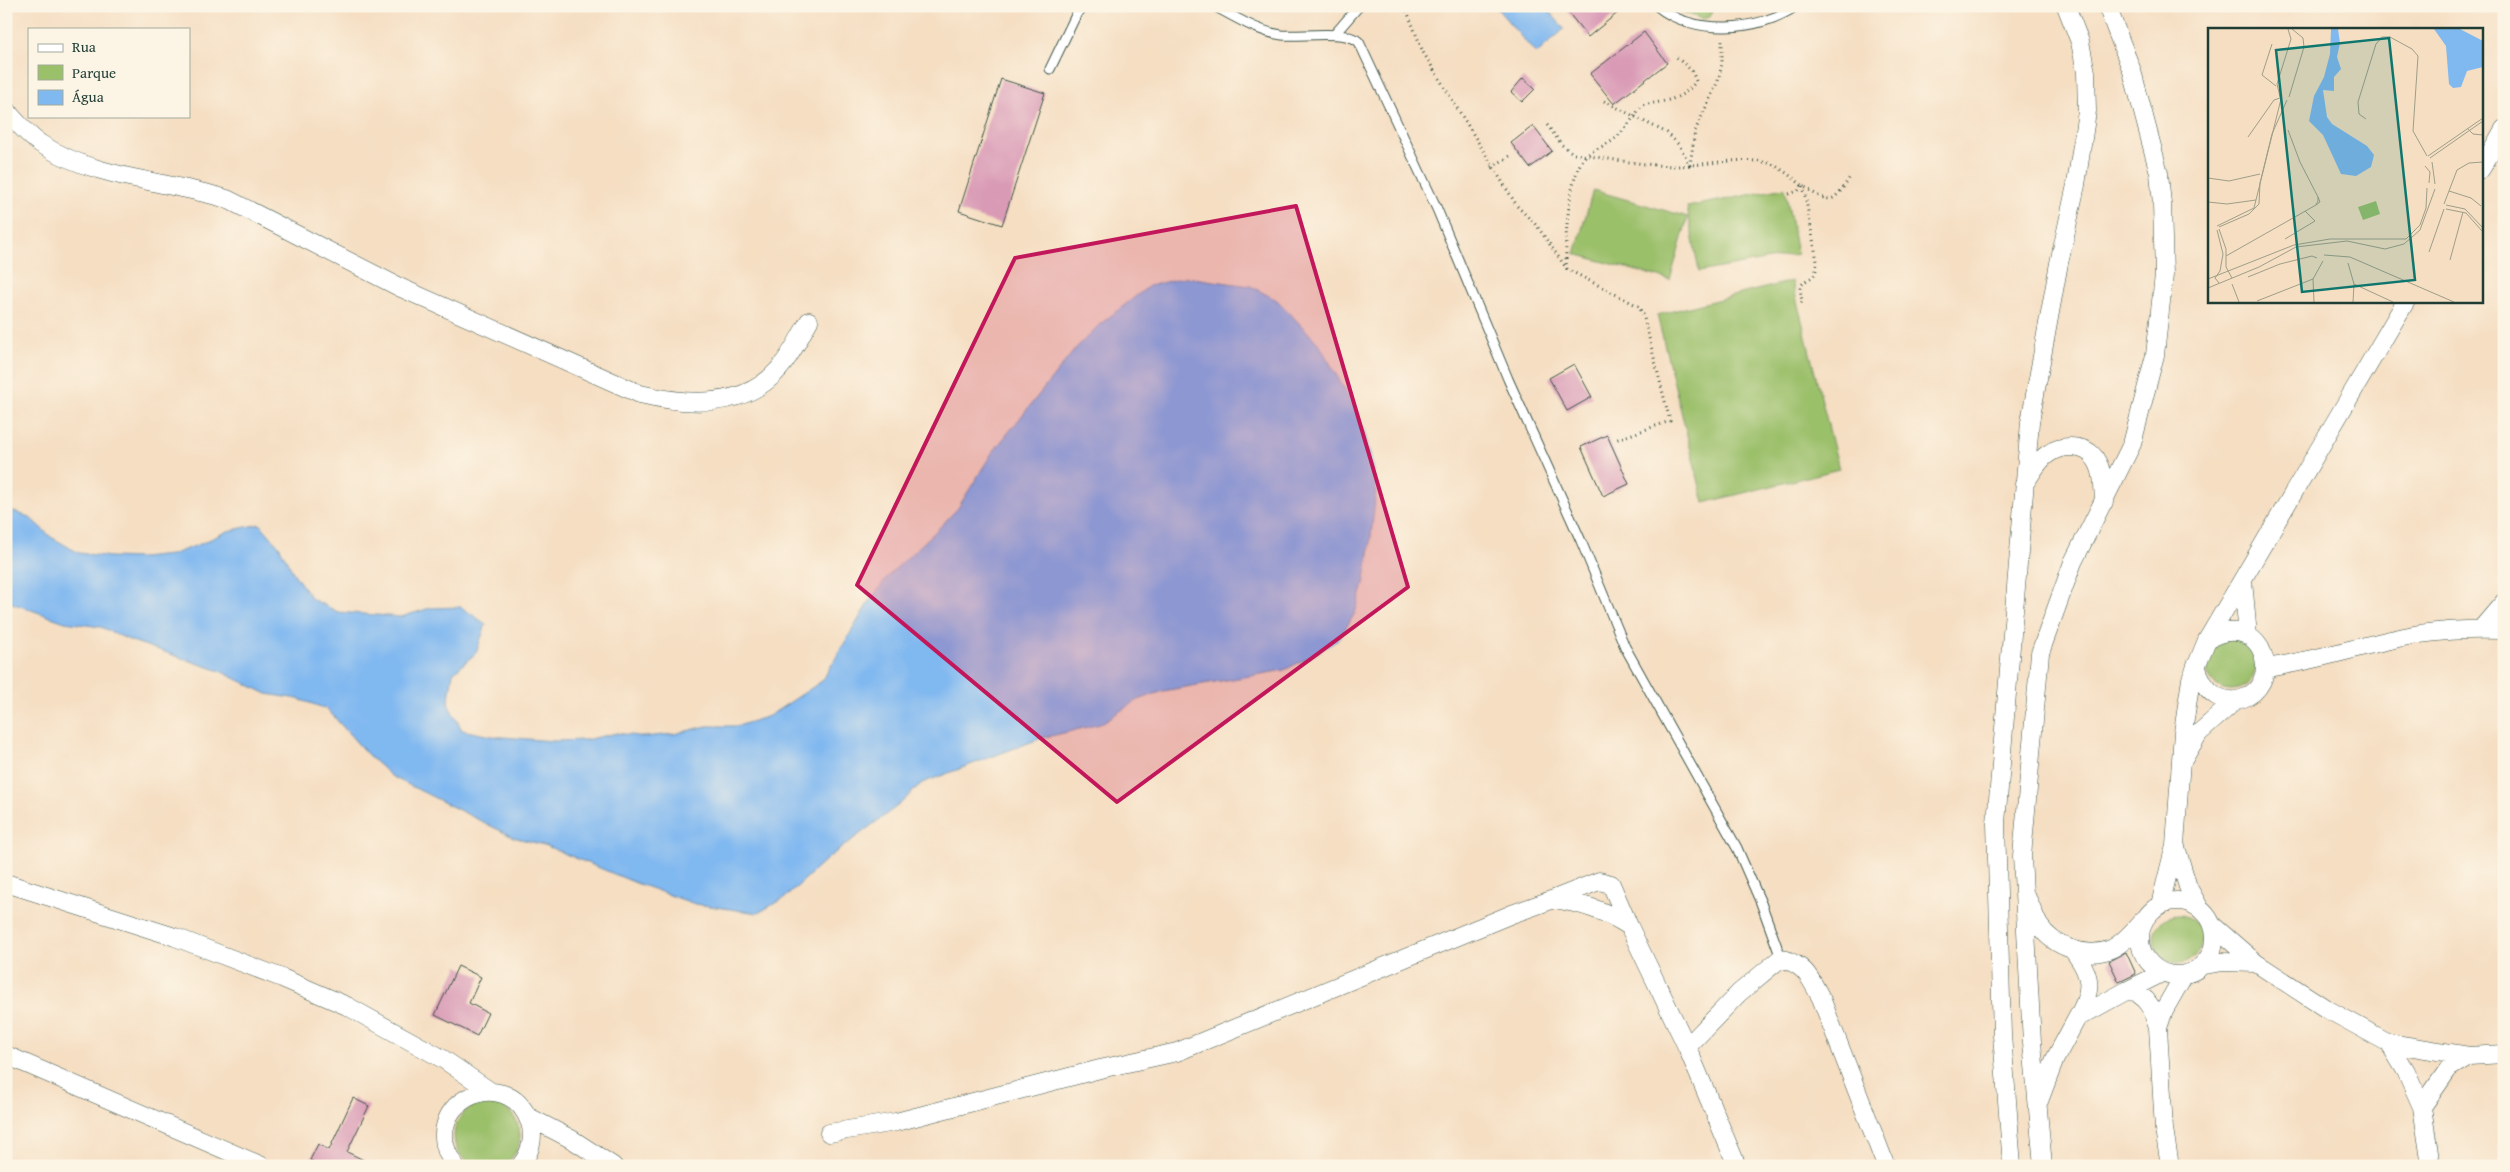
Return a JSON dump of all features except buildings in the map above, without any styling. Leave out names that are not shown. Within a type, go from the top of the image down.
[{"type":"street","points":[[2012,1166],[2002,1035],[1996,823],[2030,422],[2058,263],[2076,185],[2087,111],[2086,72],[2080,42],[2066,6]]},
{"type":"street","points":[[2042,1166],[2032,1042],[2022,856],[2040,653],[2073,562],[2132,444],[2155,355],[2164,275],[2159,173],[2132,71],[2107,6]]},
{"type":"street","points":[[6,110],[40,144],[76,162],[124,177],[202,192],[227,200],[399,287],[640,394],[665,400],[702,402],[723,399],[756,388],[778,370],[809,321]]},
{"type":"street","points":[[2482,167],[2504,129]]},
{"type":"street","points":[[2160,905],[2175,845],[2181,762],[2191,679],[2196,665],[2207,640],[2244,580],[2405,302]]},
{"type":"street","points":[[2024,484],[2047,454],[2063,447],[2079,447],[2096,459],[2103,478],[2104,502]]},
{"type":"street","points":[[2244,580],[2248,636]]},
{"type":"street","points":[[2481,629],[2504,602]]},
{"type":"street","points":[[2265,668],[2300,664],[2420,634],[2481,629],[2504,630]]},
{"type":"street","points":[[2181,762],[2199,733],[2236,700],[2254,692],[2260,685],[2265,668],[2260,648],[2248,636],[2235,632],[2225,632],[2207,640]]},
{"type":"street","points":[[2196,665],[2199,678],[2210,693],[2226,700],[2236,700]]},
{"type":"street","points":[[2175,845],[2188,887],[2199,907],[2212,924],[2256,963],[2324,1008],[2389,1043],[2469,1056],[2504,1054]]},
{"type":"street","points":[[829,1133],[896,1122],[1100,1069],[1176,1052],[1512,914],[1554,900],[1593,883],[1606,882],[1611,884],[1618,897],[1629,926],[1687,1047],[1737,1166]]},
{"type":"street","points":[[6,883],[175,938],[347,1006],[443,1059],[490,1092],[512,1099],[527,1116],[573,1140],[612,1166]]},
{"type":"street","points":[[2024,891],[2040,925],[2050,937],[2072,949],[2085,953],[2111,949],[2122,942],[2160,905],[2180,900],[2199,907]]},
{"type":"street","points":[[1554,900],[1595,908],[1612,915],[1629,926]]},
{"type":"street","points":[[2145,918],[2140,939],[2141,949],[2153,967],[2162,973],[2184,975]]},
{"type":"street","points":[[2203,965],[2210,956],[2214,946],[2212,924]]},
{"type":"street","points":[[2038,1106],[2056,1059],[2086,1002],[2089,992],[2089,978],[2084,965],[2072,949]]},
{"type":"street","points":[[1687,1047],[1739,993],[1781,958],[1797,964],[1809,976],[1821,998],[1886,1166]]},
{"type":"street","points":[[2158,1028],[2164,1010],[2184,975],[2203,965],[2222,962],[2256,963]]},
{"type":"street","points":[[2077,1018],[2162,973]]},
{"type":"street","points":[[2126,991],[2136,992],[2146,1000],[2151,1007],[2158,1028],[2164,1129],[2170,1166]]},
{"type":"street","points":[[2389,1043],[2406,1070],[2422,1107],[2431,1166]]},
{"type":"street","points":[[6,1055],[262,1166]]},
{"type":"street","points":[[2422,1107],[2449,1068],[2469,1056]]},
{"type":"street","points":[[455,1166],[444,1145],[446,1122],[451,1112],[468,1096],[490,1092]]},
{"type":"street","points":[[520,1166],[529,1151],[532,1140],[527,1116]]},
{"type":"lane","points":[[1050,69],[1077,14],[1084,6]]},
{"type":"lane","points":[[1214,6],[1269,33],[1298,36],[1334,35],[1352,37],[1359,42],[1437,209],[1508,379],[1581,542],[1625,647],[1737,848],[1761,903],[1781,958]]},
{"type":"lane","points":[[1334,35],[1359,6]]},
{"type":"lane","points":[[1657,6],[1665,13],[1691,23],[1731,26],[1762,21],[1796,6]]},
{"type":"path","points":[[1405,6],[1423,52],[1517,206],[1537,226],[1567,269],[1638,306],[1643,314],[1670,421],[1614,440]]},
{"type":"path","points":[[1690,165],[1695,131],[1718,81],[1722,64],[1722,39],[1731,26]]},
{"type":"path","points":[[1567,269],[1565,256],[1567,219],[1578,165],[1586,156],[1613,140],[1626,128],[1642,105],[1676,100],[1690,91],[1696,81],[1692,71],[1674,55]]},
{"type":"path","points":[[1604,101],[1667,134],[1679,145],[1690,165]]},
{"type":"path","points":[[1547,125],[1562,145],[1574,154],[1671,166],[1755,161],[1770,164],[1784,170],[1818,197],[1826,200],[1835,197],[1850,177]]},
{"type":"path","points":[[1492,167],[1510,156]]},
{"type":"path","points":[[1789,194],[1798,191],[1802,184]]},
{"type":"path","points":[[1800,304],[1802,302],[1801,284],[1813,279],[1816,266],[1802,184]]},
{"type":"highlighted area","points":[[1296,206],[1408,587],[1117,802],[857,585],[1015,258]]},
{"type":"green space","points":[[1667,6],[1712,6],[1713,10],[1710,17],[1702,19]]},
{"type":"green space","points":[[1785,188],[1797,254],[1699,272],[1687,207]]},
{"type":"green space","points":[[1593,190],[1688,217],[1670,280],[1575,254]]},
{"type":"green space","points":[[1792,281],[1839,469],[1704,503],[1657,315]]},
{"type":"green space","points":[[2226,640],[2236,640],[2249,647],[2256,660],[2256,670],[2249,683],[2236,690],[2226,690],[2217,686],[2210,679],[2206,670],[2206,660],[2210,651],[2217,644]]},
{"type":"green space","points":[[2173,915],[2183,915],[2195,922],[2202,934],[2202,944],[2195,956],[2183,963],[2173,963],[2165,959],[2158,952],[2154,944],[2154,934],[2158,926],[2165,919]]},
{"type":"green space","points":[[487,1103],[500,1106],[510,1113],[517,1123],[520,1136],[517,1149],[510,1159],[500,1166],[487,1169],[474,1166],[464,1159],[457,1149],[454,1136],[457,1123],[464,1113],[474,1106]]},
{"type":"water","points":[[1495,6],[1545,6],[1564,29],[1536,54]]},
{"type":"water","points":[[1185,277],[1250,286],[1277,300],[1319,344],[1349,397],[1363,427],[1371,458],[1376,490],[1369,554],[1364,585],[1355,613],[1339,639],[1312,656],[1284,670],[1163,691],[1136,701],[1100,724],[1039,739],[922,783],[900,804],[828,858],[786,897],[758,913],[695,904],[636,883],[544,845],[513,837],[391,776],[368,755],[327,709],[298,699],[267,694],[220,671],[129,640],[101,627],[65,622],[6,601],[6,509],[29,517],[51,537],[79,553],[110,557],[141,558],[171,555],[228,531],[260,524],[279,546],[294,574],[312,599],[338,612],[401,617],[430,608],[461,607],[486,624],[476,653],[453,673],[448,704],[462,730],[491,736],[553,741],[585,740],[617,733],[644,737],[674,734],[707,726],[738,726],[769,716],[822,681],[870,600],[890,574],[958,508],[992,453],[1077,347],[1099,325],[1149,286]]}]
